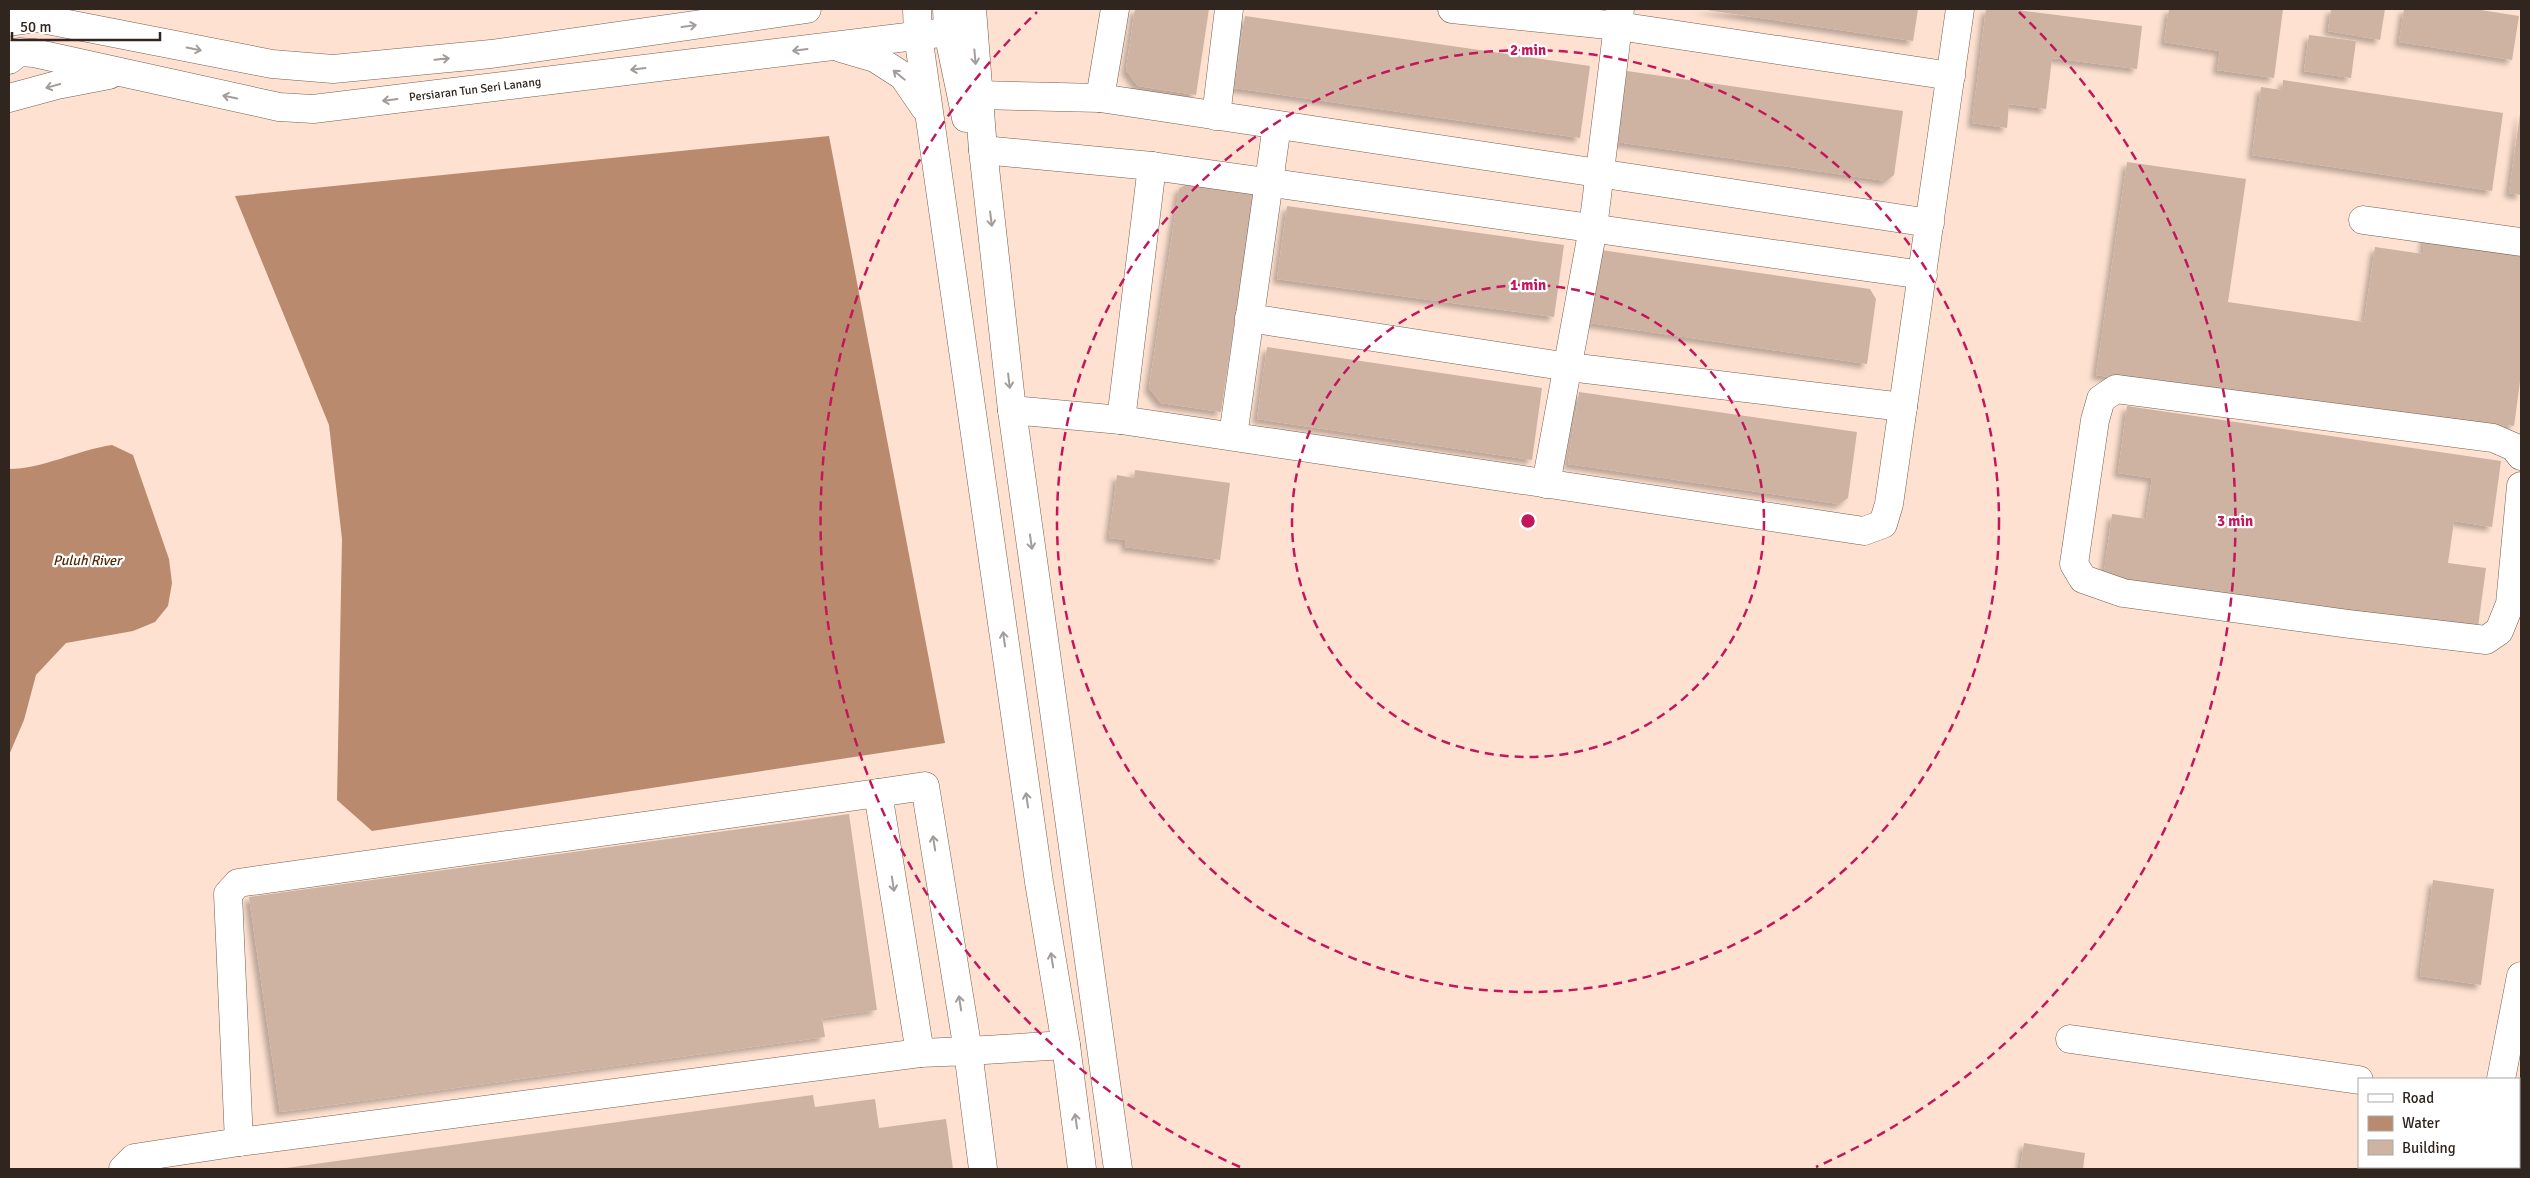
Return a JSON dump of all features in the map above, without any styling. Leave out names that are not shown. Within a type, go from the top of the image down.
[{"type":"street","points":[[14,56],[12,21],[37,18],[272,64],[333,69],[491,54],[807,9]]},
{"type":"street","points":[[972,9],[984,159],[1012,410],[1118,1169]]},
{"type":"street","points":[[1100,98],[1114,9]]},
{"type":"street","points":[[1216,116],[1229,9]]},
{"type":"street","points":[[1452,9],[1619,18],[1951,76]]},
{"type":"street","points":[[1012,410],[1120,420],[1233,436],[1864,532],[1882,524],[1889,504],[1960,9]]},
{"type":"street","points":[[1546,484],[1593,228],[1619,18]]},
{"type":"street","points":[[947,20],[964,114],[984,159]]},
{"type":"street","name":"Persiaran Tun Seri Lanang","points":[[14,56],[34,53],[278,107],[313,110],[834,45],[917,22],[947,20]]},
{"type":"street","points":[[917,22],[1039,882],[1066,1045],[1082,1169]]},
{"type":"street","points":[[834,45],[875,58],[903,76],[929,113]]},
{"type":"street","points":[[9,98],[57,85],[118,73]]},
{"type":"street","points":[[978,95],[1100,98],[1930,223]]},
{"type":"street","points":[[1233,436],[1277,125]]},
{"type":"street","points":[[984,159],[1152,166],[1923,275]]},
{"type":"street","points":[[1120,420],[1152,166]]},
{"type":"street","points":[[2363,220],[2521,242]]},
{"type":"street","points":[[1249,318],[1569,367],[1903,407]]},
{"type":"street","points":[[2521,456],[2514,447],[2493,438],[2116,389],[2101,400],[2095,420],[2074,564],[2082,579],[2123,592],[2349,624],[2486,640],[2510,634],[2510,604],[2521,486]]},
{"type":"street","points":[[239,1142],[228,894],[238,883],[925,786],[968,1051],[983,1169]]},
{"type":"street","points":[[878,794],[920,1053]]},
{"type":"street","points":[[1039,882],[1077,876]]},
{"type":"street","points":[[2501,1078],[2521,976]]},
{"type":"street","points":[[2070,1040],[2358,1080]]},
{"type":"street","points":[[123,1169],[134,1158],[239,1142],[920,1053],[1066,1045]]},
{"type":"water","points":[[829,136],[945,743],[372,831],[337,800],[342,539],[329,425],[235,196]]},
{"type":"water","name":"Puluh River","points":[[112,445],[133,455],[169,559],[172,583],[168,606],[155,622],[133,631],[66,643],[36,675],[24,720],[9,755],[9,469],[47,463],[99,447]]},
{"type":"building","points":[[1135,9],[1209,9],[1196,95],[1138,86],[1126,70]]},
{"type":"building","points":[[1700,9],[1918,9],[1913,41]]},
{"type":"building","points":[[1986,9],[2009,9],[2142,26],[2137,69],[2052,58],[2046,109],[2009,104],[2007,128],[1972,123]]},
{"type":"building","points":[[2169,9],[2283,9],[2274,78],[2217,70],[2220,51],[2164,42]]},
{"type":"building","points":[[2331,9],[2385,9],[2380,40],[2328,31]]},
{"type":"building","points":[[2404,9],[2474,9],[2519,16],[2512,60],[2399,42]]},
{"type":"building","points":[[1245,16],[1590,66],[1580,138],[1234,88]]},
{"type":"building","points":[[2309,35],[2356,41],[2351,78],[2304,71]]},
{"type":"building","points":[[1627,71],[1903,111],[1894,175],[1886,181],[1617,142]]},
{"type":"building","points":[[2283,80],[2503,113],[2492,191],[2252,155],[2261,87],[2282,90]]},
{"type":"building","points":[[2521,115],[2521,195],[2509,193]]},
{"type":"building","points":[[2127,162],[2246,179],[2228,302],[2364,322],[2375,247],[2423,254],[2425,235],[2521,249],[2521,374],[2514,426],[2508,425],[2506,437],[2096,375]]},
{"type":"building","points":[[1196,177],[1255,186],[1221,412],[1161,403],[1149,388],[1179,189]]},
{"type":"building","points":[[1287,206],[1564,245],[1554,317],[1277,279]]},
{"type":"building","points":[[1601,250],[1870,289],[1876,299],[1867,364],[1590,323]]},
{"type":"building","points":[[1267,347],[1542,388],[1532,460],[1257,419]]},
{"type":"building","points":[[1579,392],[1857,432],[1848,498],[1839,504],[1568,464]]},
{"type":"building","points":[[2127,406],[2501,461],[2492,527],[2454,521],[2448,563],[2486,568],[2477,634],[2103,579],[2112,514],[2146,519],[2152,478],[2118,473]]},
{"type":"building","points":[[1135,470],[1230,483],[1220,560],[1125,547],[1126,540],[1109,538],[1117,475],[1134,478]]},
{"type":"building","points":[[849,814],[877,1010],[822,1018],[825,1037],[280,1112],[249,897]]},
{"type":"building","points":[[2433,880],[2494,889],[2481,985],[2420,976]]},
{"type":"building","points":[[813,1095],[815,1107],[875,1099],[879,1128],[946,1119],[953,1169],[279,1169]]},
{"type":"building","points":[[2024,1143],[2085,1153],[2083,1169],[2020,1169]]}]
